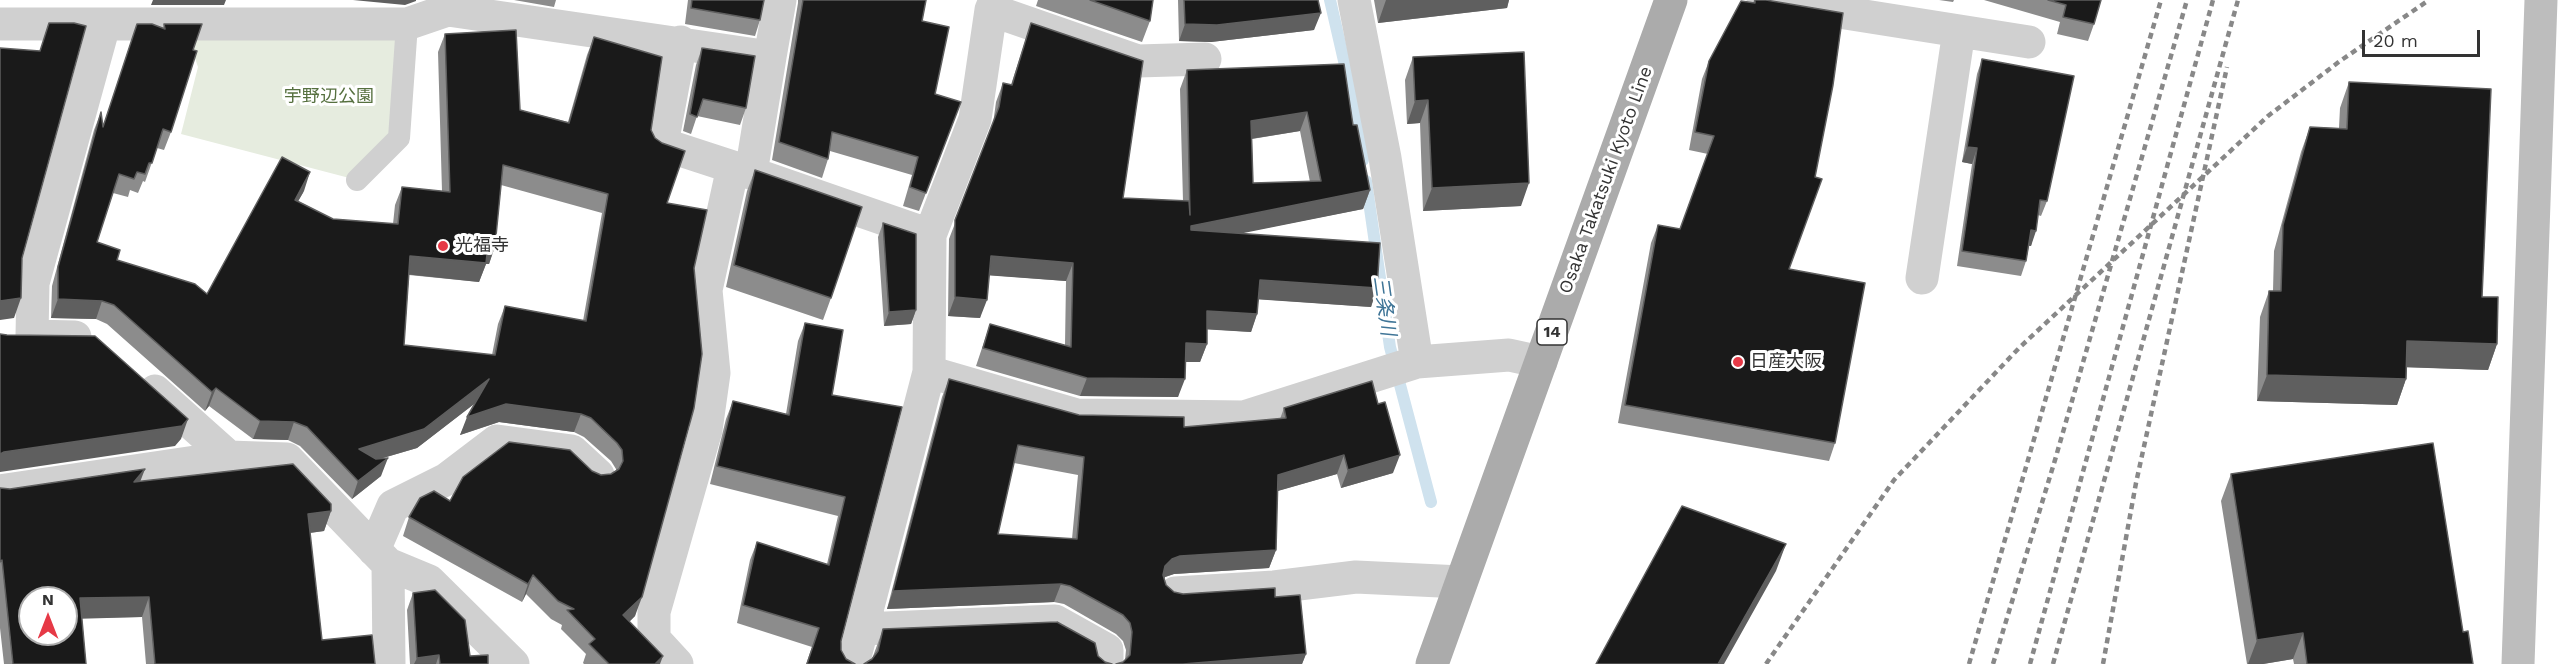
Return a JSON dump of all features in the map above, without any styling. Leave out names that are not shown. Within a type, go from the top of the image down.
[{"type":"main road","name":"Osaka Takatsuki Kyoto Line","points":[[1435,663],[1461,582],[1671,0]]},
{"type":"street","points":[[677,664],[654,639],[654,612],[706,430],[714,373],[706,290],[742,170],[770,57],[780,0]]},
{"type":"street","points":[[1354,0],[1384,158],[1417,362]]},
{"type":"street","points":[[1763,0],[2029,42]]},
{"type":"street","points":[[2518,664],[2541,0]]},
{"type":"street","points":[[853,664],[929,372],[930,235],[975,119],[993,5],[1138,61],[1205,59]]},
{"type":"street","points":[[0,24],[407,24],[448,10],[681,42],[770,57]]},
{"type":"street","points":[[104,25],[16,337],[95,338],[104,346]]},
{"type":"street","points":[[1922,278],[1959,31]]},
{"type":"street","points":[[681,42],[662,144],[930,235]]},
{"type":"street","points":[[929,372],[1077,415],[1244,417],[1417,362],[1509,355],[1541,362]]},
{"type":"street","points":[[131,370],[229,457]]},
{"type":"street","points":[[389,664],[381,557],[393,506],[447,479],[497,441],[572,451],[598,475]]},
{"type":"street","points":[[0,490],[229,457],[287,459],[381,557],[429,581],[513,664]]},
{"type":"street","points":[[1175,593],[1274,587],[1356,577],[1461,582]]},
{"type":"street","points":[[862,629],[1055,621],[1107,650],[1107,664]]},
{"type":"lane","points":[[357,180],[399,138],[407,24]]},
{"type":"green space","name":"宇野辺公園","points":[[407,24],[399,138],[357,180],[181,134],[198,67],[190,43],[171,25]]},
{"type":"building","points":[[692,0],[764,0],[760,20],[691,8]]},
{"type":"building","points":[[803,0],[926,0],[922,21],[949,27],[935,94],[961,102],[926,193],[910,187],[918,157],[832,132],[828,159],[779,142]]},
{"type":"building","points":[[1090,0],[1153,0],[1150,21]]},
{"type":"building","points":[[1184,0],[1318,0],[1321,13],[1217,25],[1185,24]]},
{"type":"building","points":[[1755,0],[1843,13],[1833,85],[1815,177],[1822,179],[1789,269],[1865,283],[1835,443],[1625,405],[1658,225],[1680,229],[1714,136],[1695,132],[1709,61],[1741,1],[1755,3]]},
{"type":"building","points":[[2048,0],[2101,0],[2094,24],[2063,17],[2066,5]]},
{"type":"building","points":[[49,23],[74,23],[86,26],[22,258],[21,298],[0,301],[0,48],[40,51]]},
{"type":"building","points":[[1031,23],[1143,61],[1123,198],[1189,201],[1190,215],[1187,70],[1344,64],[1353,125],[1357,125],[1370,190],[1191,226],[1191,230],[1380,243],[1377,288],[1260,280],[1257,314],[1207,311],[1207,344],[1186,343],[1185,379],[1087,378],[983,348],[990,324],[1071,347],[1073,263],[991,256],[987,300],[955,297],[955,220],[999,107],[1003,83],[1012,85]],"holes":[[[1307,112],[1321,181],[1253,183],[1251,121]]]},
{"type":"building","points":[[137,24],[152,24],[165,29],[164,24],[202,24],[193,50],[197,51],[171,132],[163,129],[152,163],[149,163],[145,174],[137,172],[134,179],[119,174],[97,242],[120,250],[117,260],[195,284],[207,294],[282,157],[310,172],[295,200],[333,219],[398,224],[402,187],[450,192],[445,34],[516,30],[520,110],[569,123],[594,37],[662,57],[651,130],[655,138],[662,143],[685,151],[667,203],[707,210],[694,268],[702,354],[694,408],[642,597],[623,615],[663,656],[655,664],[609,664],[589,644],[595,639],[567,610],[574,609],[558,601],[533,575],[528,584],[409,517],[420,498],[434,491],[450,501],[463,477],[509,442],[570,450],[592,471],[601,475],[611,474],[619,469],[623,461],[622,450],[591,418],[581,414],[506,404],[467,417],[489,379],[424,429],[359,449],[376,459],[388,458],[358,481],[307,427],[294,422],[260,421],[216,388],[212,392],[114,305],[102,301],[58,299],[58,267],[101,112],[103,127]],"holes":[[[503,165],[608,194],[586,321],[505,306],[495,355],[404,345],[410,256],[486,263],[488,245],[495,246]]]},
{"type":"building","points":[[702,48],[755,56],[746,108],[703,99],[697,117],[690,114]]},
{"type":"building","points":[[1524,52],[1529,183],[1432,188],[1428,100],[1415,101],[1413,57]]},
{"type":"building","points":[[1982,59],[2074,76],[2047,201],[2040,200],[2036,231],[2031,230],[2026,261],[1962,251],[1977,148],[1967,147]]},
{"type":"building","points":[[2349,82],[2491,89],[2482,297],[2498,297],[2497,344],[2407,341],[2406,379],[2267,375],[2269,291],[2281,291],[2283,225],[2310,127],[2347,129]]},
{"type":"building","points":[[755,170],[862,207],[831,298],[734,265]]},
{"type":"building","points":[[883,223],[916,234],[916,310],[889,312]]},
{"type":"building","points":[[805,323],[843,330],[832,395],[902,407],[841,641],[841,650],[846,659],[855,664],[807,664],[819,628],[743,605],[757,542],[829,565],[845,497],[717,466],[733,401],[789,415]]},
{"type":"building","points":[[0,334],[95,336],[188,419],[182,426],[0,454]]},
{"type":"building","points":[[949,379],[1079,415],[1184,417],[1184,427],[1286,418],[1284,408],[1372,381],[1378,404],[1385,402],[1400,455],[1348,470],[1344,455],[1278,475],[1276,550],[1180,556],[1172,559],[1165,566],[1163,575],[1166,585],[1174,592],[1183,594],[1275,588],[1275,597],[1300,595],[1306,654],[1183,664],[1116,664],[1123,662],[1130,655],[1132,632],[1130,623],[1123,615],[1070,586],[1061,584],[893,591]],"holes":[[[1018,445],[1084,457],[1077,539],[998,534]]]},
{"type":"building","points":[[2433,443],[2463,632],[2468,631],[2473,664],[2307,664],[2303,633],[2257,640],[2231,474]]},
{"type":"building","points":[[293,464],[331,504],[331,511],[308,514],[322,640],[372,635],[375,664],[155,664],[149,597],[80,598],[86,664],[13,664],[2,560],[0,562],[0,488],[10,489],[145,469],[134,482]]},
{"type":"building","points":[[1682,506],[1786,544],[1718,664],[1596,664]]},
{"type":"building","points":[[435,590],[465,620],[470,656],[488,655],[488,664],[440,664],[439,655],[417,658],[413,593]]},
{"type":"building","points":[[1057,622],[1095,643],[1098,656],[1112,664],[864,664],[878,651],[883,629]]},
{"type":"waterway","name":"三条川","points":[[1330,0],[1358,122],[1363,160]]},
{"type":"waterway","name":"三条川","points":[[1366,181],[1390,347],[1431,502]]},
{"type":"railway","points":[[1969,664],[2161,0]]},
{"type":"railway","points":[[1993,664],[2055,460],[2187,0]]},
{"type":"railway","points":[[2030,664],[2213,0]]},
{"type":"railway","points":[[2053,664],[2238,0]]},
{"type":"railway","points":[[1766,664],[1894,480],[2019,348],[2268,116],[2340,61],[2429,0]]},
{"type":"railway","points":[[2103,664],[2136,483],[2227,67]]},
{"type":"place","name":"光福寺","points":[[443,246]]},
{"type":"place","name":"日産大阪","points":[[1738,362]]}]
